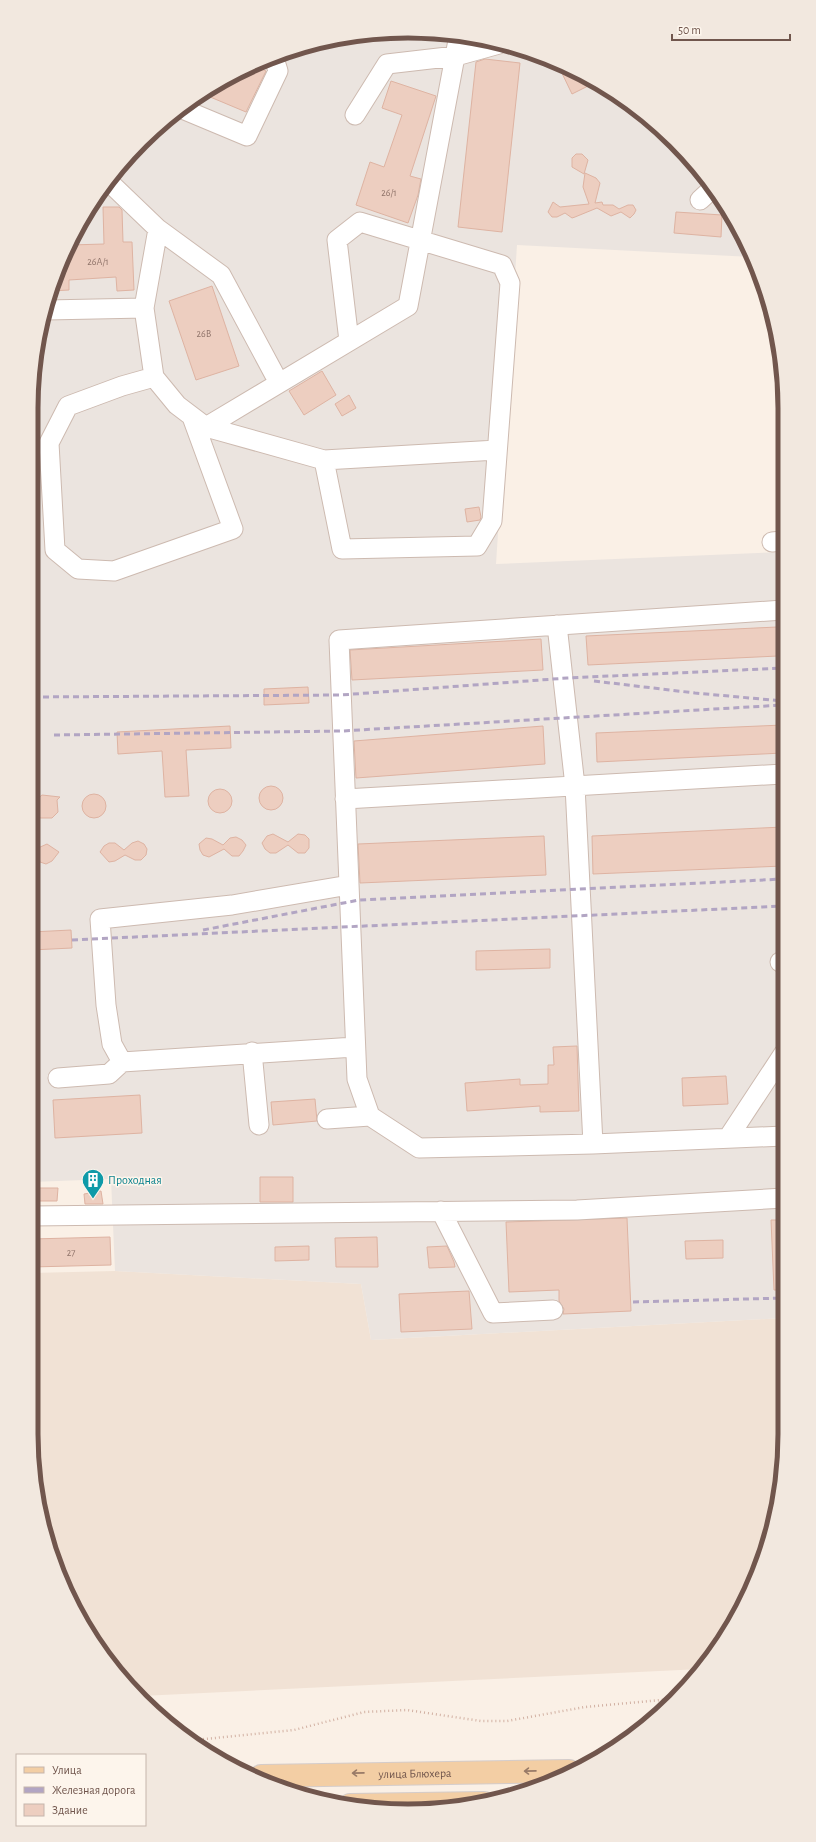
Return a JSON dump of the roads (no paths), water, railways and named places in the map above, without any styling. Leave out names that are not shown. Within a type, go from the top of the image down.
[{"type":"main road","name":"улица Блюхера","points":[[266,1776],[561,1771]]},
{"type":"lane","points":[[199,422],[279,383],[408,306],[458,41]]},
{"type":"lane","points":[[355,116],[387,64],[456,56],[488,47]]},
{"type":"lane","points":[[187,111],[247,136],[278,71],[275,63]]},
{"type":"lane","points":[[112,185],[158,229],[221,275],[279,383]]},
{"type":"lane","points":[[324,460],[342,549],[477,546],[492,521],[510,284],[502,265],[421,239],[360,222],[337,240],[350,341]]},
{"type":"lane","points":[[158,229],[144,308],[154,377],[176,405],[199,422],[324,460],[497,450]]},
{"type":"lane","points":[[52,310],[144,308]]},
{"type":"lane","points":[[154,377],[122,386],[68,406],[49,443],[55,550],[78,569],[114,571],[233,529],[199,422]]},
{"type":"lane","points":[[370,1116],[357,1079],[339,640],[778,610]]},
{"type":"lane","points":[[557,625],[575,786],[593,1144]]},
{"type":"lane","points":[[345,799],[778,774]]},
{"type":"lane","points":[[122,1062],[112,1044],[106,1005],[100,918],[232,905],[349,885]]},
{"type":"lane","points":[[58,1078],[109,1074],[122,1062],[252,1052],[355,1047]]},
{"type":"lane","points":[[252,1052],[258,1125]]},
{"type":"lane","points":[[728,1138],[778,1062]]},
{"type":"lane","points":[[328,1119],[370,1116],[419,1148],[593,1144],[778,1136]]},
{"type":"lane","points":[[38,1216],[577,1210],[778,1198]]},
{"type":"lane","points":[[441,1211],[493,1313],[553,1310]]},
{"type":"railway","points":[[38,697],[341,695],[567,678],[778,668]]},
{"type":"railway","points":[[594,681],[695,693],[778,701]]},
{"type":"railway","points":[[54,735],[342,731],[778,705]]},
{"type":"railway","points":[[203,930],[359,900],[778,879]]},
{"type":"railway","points":[[72,940],[778,906]]},
{"type":"railway","points":[[633,1302],[778,1298]]},
{"type":"place","name":"Проходная","points":[[93,1200]]}]
